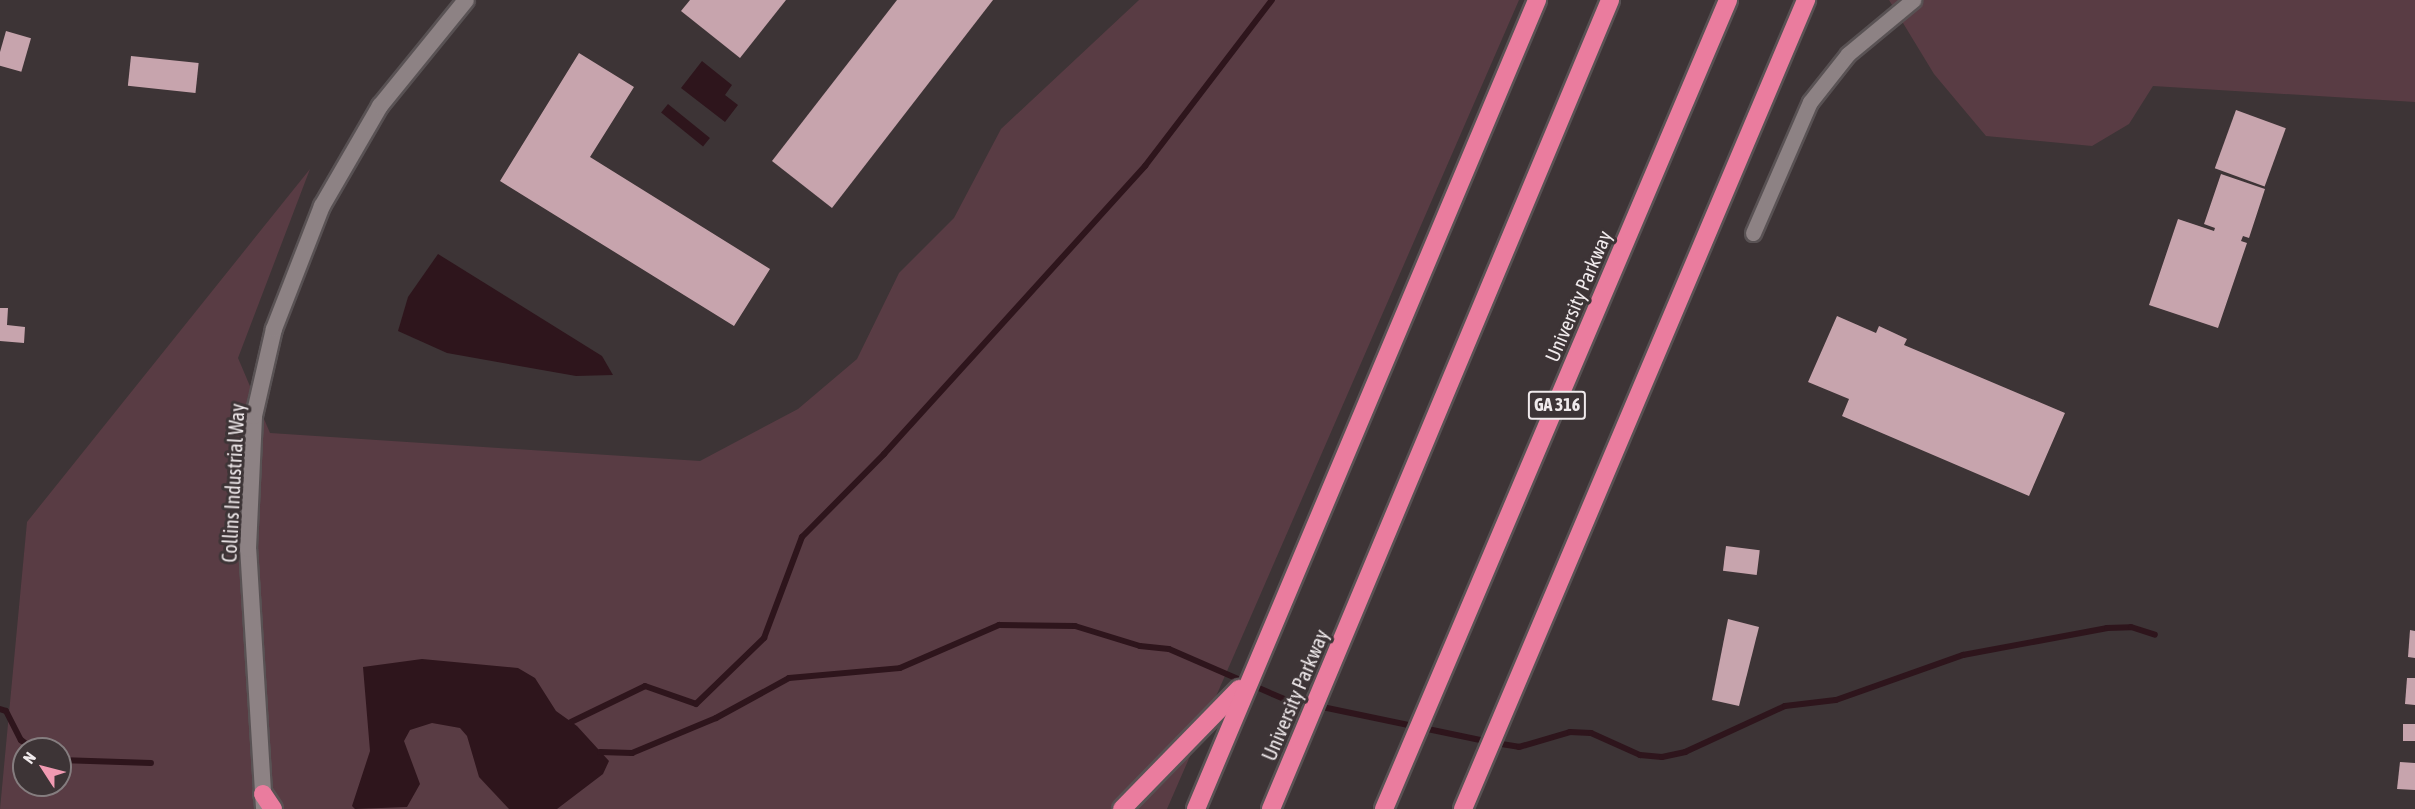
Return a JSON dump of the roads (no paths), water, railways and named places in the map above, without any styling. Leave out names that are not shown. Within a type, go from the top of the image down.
[{"type":"highway","points":[[1196,809],[1250,676],[1537,0]]},
{"type":"highway","name":"University Parkway","points":[[1271,809],[1610,0]]},
{"type":"highway","name":"University Parkway","points":[[1384,809],[1728,0]]},
{"type":"highway","points":[[1463,809],[1504,717],[1806,0]]},
{"type":"highway","points":[[1122,809],[1250,676]]},
{"type":"highway","points":[[1474,809],[1504,717]]},
{"type":"street","name":"Collins Industrial Way","points":[[267,804],[248,549],[254,416],[274,329],[322,206],[380,106],[466,0]]},
{"type":"street","points":[[1753,233],[1810,102],[1848,54],[1913,0]]},
{"type":"waterway","points":[[571,722],[645,686],[696,704],[764,638],[802,537],[884,454],[1145,166],[1272,0]]},
{"type":"waterway","points":[[600,752],[632,753],[716,718],[789,678],[900,668],[999,625],[1075,626],[1140,646],[1169,649],[1284,699],[1489,742],[1519,747],[1570,732],[1591,733],[1640,755],[1662,757],[1685,752],[1785,706],[1836,700],[1963,655],[2107,628],[2131,627],[2155,635]]},
{"type":"waterway","points":[[0,709],[6,711],[19,737]]},
{"type":"waterway","points":[[72,760],[151,763]]}]
